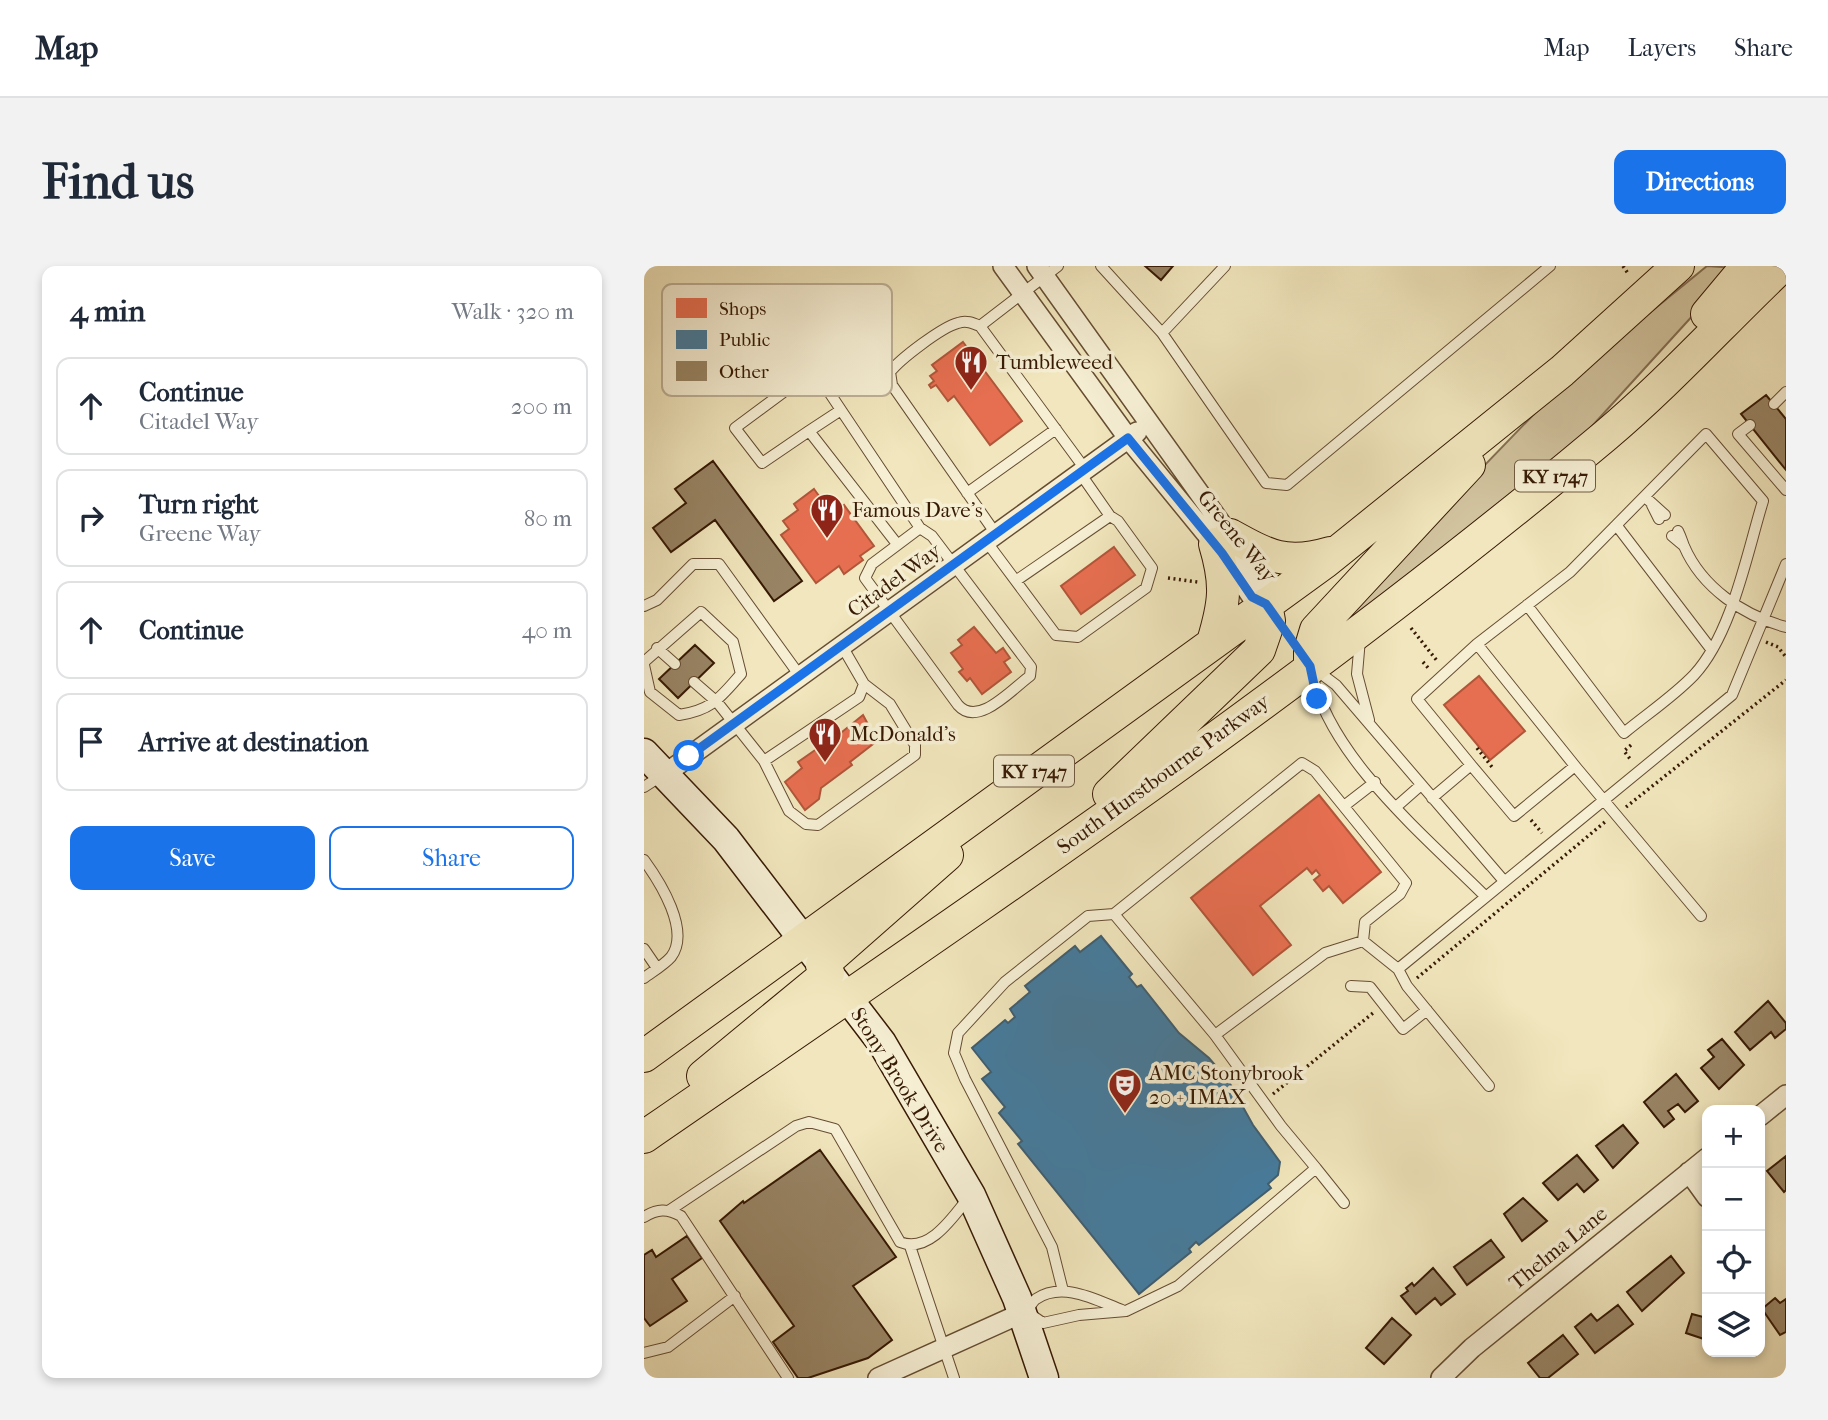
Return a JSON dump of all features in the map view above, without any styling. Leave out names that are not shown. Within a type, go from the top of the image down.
[{"type":"main road","name":"KY 1747","points":[[644,1056],[1338,551],[1541,387],[1678,266]]},
{"type":"main road","points":[[1608,433],[1747,266]]},
{"type":"main road","name":"South Hurstbourne Parkway","points":[[644,1137],[849,999],[1244,718],[1608,433],[1782,266]]},
{"type":"main road","points":[[1310,666],[1310,650],[1317,630],[1541,387]]},
{"type":"main road","points":[[1213,642],[1225,593],[1222,540],[1287,560],[1306,560],[1338,551]]},
{"type":"main road","points":[[1266,604],[1310,666]]},
{"type":"main road","points":[[1030,870],[1259,650],[1269,621],[1266,604]]},
{"type":"main road","points":[[644,1128],[825,969],[937,866],[1002,794]]},
{"type":"street","name":"Greene Way","points":[[1003,266],[1128,438],[1265,585],[1266,604]]},
{"type":"street","name":"Greene Way","points":[[1047,270],[1149,423],[1222,540]]},
{"type":"street","name":"Citadel Way","points":[[654,780],[1149,423]]},
{"type":"street","name":"Stony Brook Drive","points":[[644,753],[654,780],[726,839],[882,1043],[971,1195],[1025,1312],[1044,1378]]},
{"type":"street","points":[[1765,1112],[1786,1095]]},
{"type":"street","name":"Thelma Lane","points":[[1441,1378],[1472,1348],[1702,1162]]},
{"type":"street","points":[[1689,1172],[1702,1190]]},
{"type":"street","points":[[878,1378],[1025,1312]]},
{"type":"lane","points":[[1101,266],[1162,333],[1266,483],[1287,485],[1550,266]]},
{"type":"lane","points":[[1162,333],[1225,266]]},
{"type":"lane","points":[[980,326],[1023,293],[1047,270]]},
{"type":"lane","points":[[892,369],[897,363],[957,323],[971,322],[980,326],[1056,429],[1110,516],[1118,521],[1152,569],[1146,588],[1078,637],[1056,635],[1017,580],[968,493],[892,385]]},
{"type":"lane","points":[[1773,404],[1786,392]]},
{"type":"lane","points":[[777,396],[735,428],[762,463],[841,410]]},
{"type":"lane","points":[[832,396],[920,528],[932,536],[1031,667],[1030,676],[981,713],[963,710],[865,578],[872,564],[920,528]]},
{"type":"lane","points":[[1749,425],[1738,434],[1786,490]]},
{"type":"lane","points":[[968,493],[1056,429]]},
{"type":"lane","points":[[809,431],[897,544]]},
{"type":"lane","points":[[1527,605],[1624,733],[1695,674],[1711,649],[1731,605],[1763,501],[1706,434],[1679,458],[1649,501],[1617,526],[1570,572],[1476,644],[1417,699],[1514,816],[1575,766]]},
{"type":"lane","points":[[1649,501],[1662,517]]},
{"type":"lane","points":[[1017,580],[1110,516]]},
{"type":"lane","points":[[1617,526],[1711,649]]},
{"type":"lane","points":[[1675,534],[1731,605],[1762,621],[1786,627]]},
{"type":"lane","points":[[644,606],[657,600],[693,564],[719,564],[800,676]]},
{"type":"lane","points":[[1398,969],[1732,695],[1785,572]]},
{"type":"lane","points":[[701,611],[733,642],[741,674],[717,702],[700,712],[679,715],[650,692],[644,663],[657,648],[701,611]]},
{"type":"lane","points":[[1364,625],[1358,648],[1357,674],[1360,694],[1372,727]]},
{"type":"lane","points":[[1476,644],[1701,916]]},
{"type":"lane","points":[[694,682],[717,702],[764,761],[789,811],[806,824],[818,825],[912,760],[915,744],[890,704],[864,684],[842,646]]},
{"type":"lane","points":[[657,648],[675,664]]},
{"type":"lane","points":[[1310,666],[1336,685],[1504,881]]},
{"type":"lane","points":[[1310,666],[1317,699],[1338,736],[1396,807],[1485,896]]},
{"type":"lane","points":[[764,761],[859,697],[864,684]]},
{"type":"lane","points":[[1063,1291],[1052,1247],[954,1053],[958,1033],[1005,982],[1088,916],[1114,914],[1302,763],[1315,771],[1406,883],[1400,894],[1365,922],[1363,941]]},
{"type":"lane","points":[[1432,798],[1471,765]]},
{"type":"lane","points":[[1344,806],[1375,782]]},
{"type":"lane","points":[[1396,807],[1421,785]]},
{"type":"lane","points":[[644,860],[664,887],[676,923],[676,947],[670,958],[644,978]]},
{"type":"lane","points":[[1114,914],[1215,1035],[1263,1102],[1344,1203]]},
{"type":"lane","points":[[1363,941],[1398,969],[1407,986],[1489,1086]]},
{"type":"lane","points":[[1215,1035],[1325,953],[1363,941]]},
{"type":"lane","points":[[644,949],[657,968]]},
{"type":"lane","points":[[1351,986],[1370,987],[1403,1030],[1427,1010]]},
{"type":"lane","points":[[644,1217],[654,1211],[670,1210],[796,1126],[809,1122],[835,1129],[900,1242],[910,1246],[923,1243],[936,1233],[971,1195]]},
{"type":"lane","points":[[1126,1311],[1080,1293],[1063,1291],[1036,1299],[1025,1312],[1043,1324],[1079,1315],[1126,1311],[1178,1286],[1315,1168]]},
{"type":"lane","points":[[670,1210],[681,1216],[788,1378]]},
{"type":"lane","points":[[910,1246],[946,1346],[954,1378]]},
{"type":"lane","points":[[644,1353],[668,1347],[735,1296]]},
{"type":"path","points":[[1623,266],[1629,275]]},
{"type":"path","points":[[1168,578],[1204,583]]},
{"type":"path","points":[[1411,628],[1446,672]]},
{"type":"path","points":[[1756,637],[1777,647],[1786,657]]},
{"type":"path","points":[[1407,986],[1786,680]]},
{"type":"path","points":[[1475,746],[1492,765],[1496,776]]},
{"type":"path","points":[[1522,810],[1550,843]]},
{"type":"path","points":[[1263,1102],[1384,1004]]},
{"type":"shaded area","points":[[1707,266],[1736,268],[1563,458],[1348,624],[1340,615],[1565,382]]},
{"type":"building: Shops","name":"Tumbleweed","points":[[963,342],[1022,421],[990,445],[954,396],[948,401],[936,385],[931,388],[929,385],[934,381],[930,376],[937,371],[932,365]]},
{"type":"building: Shops","name":"Famous Dave's","points":[[814,489],[832,514],[844,505],[874,546],[860,556],[863,560],[844,574],[839,566],[816,583],[781,535],[789,529],[783,521],[798,510],[794,504]]},
{"type":"building: Shops","points":[[1114,547],[1135,575],[1081,614],[1061,586]]},
{"type":"building: Shops","points":[[974,627],[996,653],[1003,648],[1010,658],[1004,662],[1011,672],[982,694],[970,678],[967,681],[959,672],[963,669],[951,653],[962,645],[958,640]]},
{"type":"building: Shops","points":[[1479,676],[1525,731],[1490,760],[1444,705]]},
{"type":"building: Shops","name":"McDonald's","points":[[863,715],[877,741],[850,762],[852,765],[821,788],[819,799],[805,810],[785,782],[802,768],[798,762],[818,748],[821,749]]},
{"type":"building: Shops","points":[[1319,795],[1381,872],[1343,903],[1329,886],[1323,891],[1314,880],[1320,875],[1316,870],[1312,874],[1307,868],[1260,906],[1291,945],[1253,975],[1191,898]]},
{"type":"building: Public","name":"AMC Stonybrook 20 + IMAX","points":[[1101,936],[1132,974],[1129,977],[1137,987],[1141,985],[1179,1033],[1209,1058],[1228,1080],[1253,1125],[1280,1162],[1278,1175],[1268,1184],[1271,1188],[1199,1245],[1196,1242],[1189,1249],[1191,1252],[1139,1294],[1018,1144],[1022,1141],[999,1113],[1005,1107],[982,1079],[991,1072],[972,1048],[1005,1020],[1008,1023],[1015,1017],[1010,1009],[1030,992],[1025,986],[1075,946],[1080,952]]},
{"type":"building: Other","points":[[1145,266],[1173,266],[1161,280]]},
{"type":"building: Other","points":[[1766,395],[1786,419],[1786,470],[1741,414]]},
{"type":"building: Other","points":[[713,461],[802,581],[774,601],[715,520],[671,552],[653,528],[686,503],[675,489]]},
{"type":"building: Other","points":[[695,645],[714,663],[678,698],[659,679]]},
{"type":"building: Other","points":[[1768,1001],[1786,1023],[1786,1029],[1775,1038],[1771,1032],[1750,1050],[1735,1032]]},
{"type":"building: Other","points":[[1722,1039],[1744,1065],[1719,1089],[1701,1068],[1714,1057],[1708,1050]]},
{"type":"building: Other","points":[[1676,1074],[1698,1101],[1685,1112],[1678,1104],[1668,1111],[1674,1119],[1664,1127],[1644,1102]]},
{"type":"building: Other","points":[[1623,1125],[1638,1143],[1613,1168],[1596,1146]]},
{"type":"building: Other","points":[[820,1150],[896,1257],[853,1286],[892,1340],[868,1358],[808,1378],[798,1378],[773,1342],[794,1326],[720,1221],[743,1201],[744,1203]]},
{"type":"building: Other","points":[[1577,1155],[1598,1180],[1584,1192],[1577,1184],[1558,1200],[1543,1183]]},
{"type":"building: Other","points":[[1786,1156],[1786,1190],[1784,1192],[1767,1171]]},
{"type":"building: Other","points":[[1523,1198],[1547,1221],[1522,1241],[1504,1214]]},
{"type":"building: Other","points":[[687,1236],[702,1258],[672,1279],[687,1301],[650,1326],[644,1318],[644,1255],[652,1250],[656,1257]]},
{"type":"building: Other","points":[[1491,1240],[1504,1257],[1467,1285],[1454,1267]]},
{"type":"building: Other","points":[[1671,1256],[1684,1273],[1642,1311],[1627,1292]]},
{"type":"building: Other","points":[[1433,1268],[1455,1294],[1441,1305],[1435,1298],[1416,1314],[1401,1296],[1408,1291],[1406,1288],[1412,1283],[1414,1286]]},
{"type":"building: Other","points":[[1775,1298],[1780,1303],[1786,1299],[1786,1332],[1780,1335],[1765,1313],[1765,1306]]},
{"type":"building: Other","points":[[1618,1305],[1633,1324],[1595,1353],[1575,1327],[1591,1314],[1597,1321]]},
{"type":"building: Other","points":[[1692,1314],[1702,1317],[1702,1338],[1686,1333]]},
{"type":"building: Other","points":[[1392,1318],[1411,1335],[1384,1364],[1366,1348]]},
{"type":"building: Other","points":[[1563,1335],[1578,1354],[1548,1378],[1540,1378],[1528,1363]]},
{"type":"place","name":"Tumbleweed","points":[[971,392]]},
{"type":"place","name":"Famous Dave's","points":[[827,540]]},
{"type":"place","name":"McDonald's","points":[[825,764]]},
{"type":"place","name":"AMC Stonybrook 20 + IMAX","points":[[1125,1115]]},
{"type":"route","points":[[689,756],[1128,438],[1222,553],[1252,597],[1266,604],[1310,666],[1317,699]]}]
